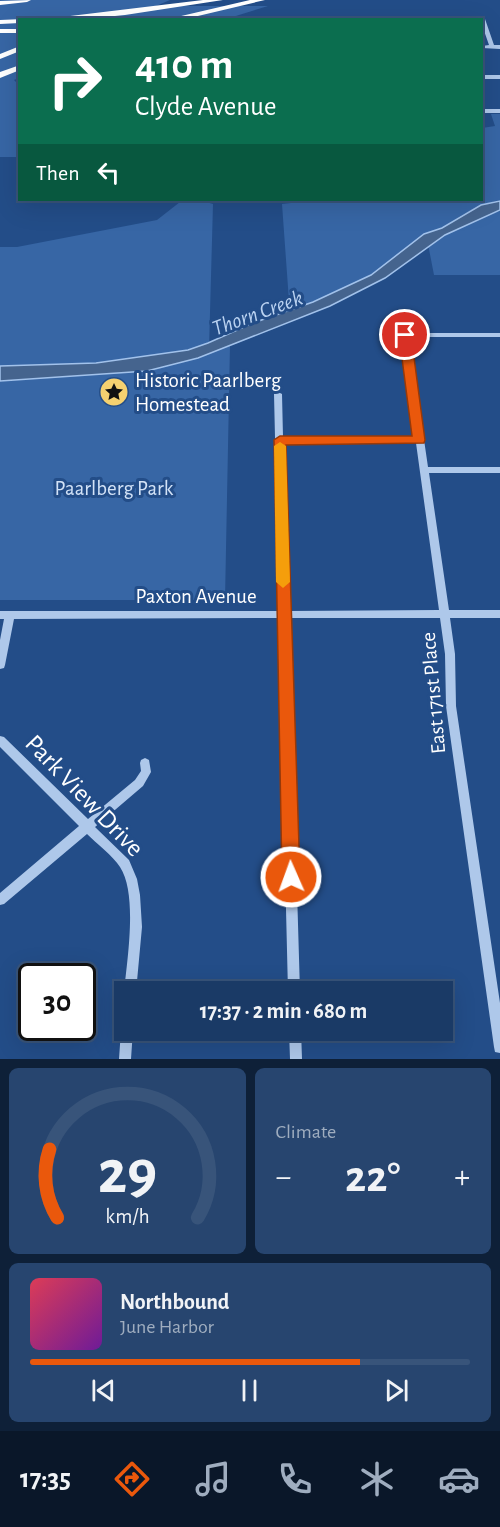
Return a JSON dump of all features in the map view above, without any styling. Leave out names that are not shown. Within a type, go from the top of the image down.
[{"type":"highway","points":[[0,3],[27,0]]},
{"type":"highway","points":[[130,18],[219,0]]},
{"type":"highway","points":[[64,18],[177,8],[231,0]]},
{"type":"highway","points":[[177,18],[261,0]]},
{"type":"highway","points":[[91,18],[139,2]]},
{"type":"highway","points":[[0,22],[18,21]]},
{"type":"highway","points":[[0,31],[18,31]]},
{"type":"highway","points":[[0,57],[18,49]]},
{"type":"highway","points":[[0,75],[18,68]]},
{"type":"street","points":[[483,22],[492,46]]},
{"type":"street","points":[[483,46],[500,46]]},
{"type":"street","points":[[483,77],[500,77]]},
{"type":"street","points":[[483,111],[500,111]]},
{"type":"street","name":"East 171st Place","points":[[500,335],[405,335],[452,665],[451,706],[500,1047]]},
{"type":"street","points":[[278,394],[294,981]]},
{"type":"street","points":[[280,440],[419,440]]},
{"type":"street","points":[[423,471],[500,470]]},
{"type":"street","name":"Paxton Avenue","points":[[5,615],[500,614]]},
{"type":"street","points":[[0,665],[5,615]]},
{"type":"street","name":"Park View Drive","points":[[0,740],[125,864],[135,890],[136,918],[131,981]]},
{"type":"street","points":[[0,900],[139,783],[146,771],[145,763]]},
{"type":"street","points":[[125,1059],[126,1041]]},
{"type":"street","points":[[295,1041],[296,1059]]},
{"type":"green space","points":[[0,0],[170,0],[156,6],[268,6],[229,18],[18,18],[18,78],[14,80],[18,84],[18,157],[0,157]]},
{"type":"green space","points":[[491,114],[500,114],[500,200],[459,217],[397,261],[358,284],[290,315],[282,204],[309,201],[483,201],[483,128],[495,126]]},
{"type":"green space","points":[[202,201],[213,204],[209,349],[184,359],[0,373],[0,247],[17,247],[157,220],[180,202]]},
{"type":"green space","points":[[500,211],[500,275],[434,275],[428,244],[475,219]]},
{"type":"green space","name":"Paarlberg Park","points":[[230,345],[225,600],[0,600],[0,381],[147,371],[198,358]]},
{"type":"shaded area","points":[[500,201],[500,210],[445,235],[385,278],[330,306],[198,358],[147,371],[0,381],[0,366],[96,363],[188,350],[208,343],[253,323],[313,302],[371,275],[424,234],[442,228],[481,205]]},
{"type":"slow traffic","points":[[280,446],[283,582]]},
{"type":"place","name":"Historic Paarlberg Homestead","points":[[114,392]]},
{"type":"route","points":[[291,877],[280,440],[419,440],[405,335]]},
{"type":"water label","name":"Thorn Creek","points":[[257,312]]}]
